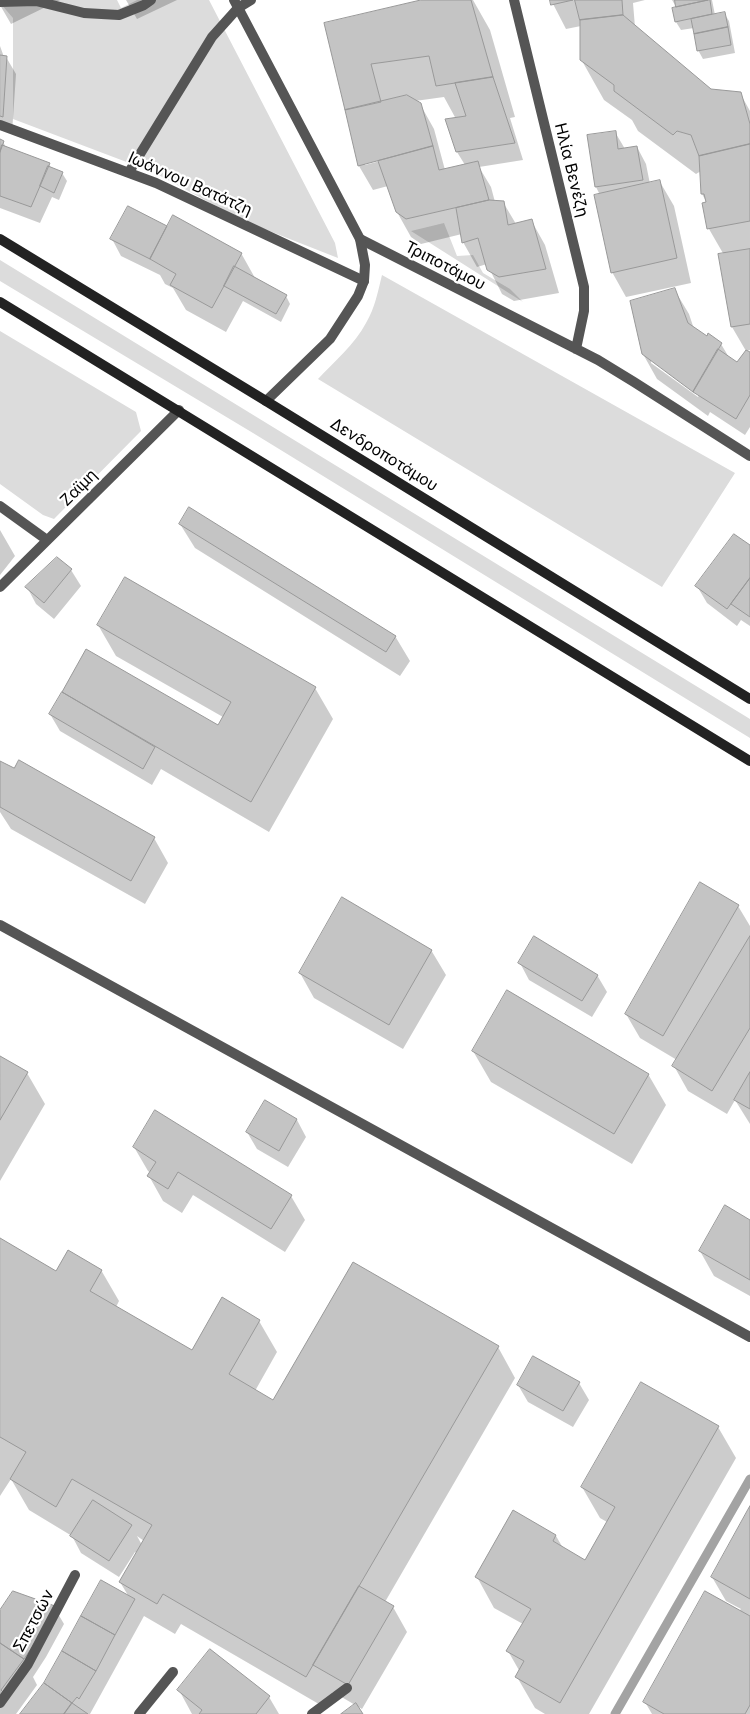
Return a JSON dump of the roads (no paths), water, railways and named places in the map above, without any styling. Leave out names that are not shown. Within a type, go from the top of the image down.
[{"type":"main road","name":"Δενδροποτάμου","points":[[0,239],[266,400],[750,699]]},
{"type":"main road","points":[[0,302],[750,761]]},
{"type":"street","points":[[0,2],[36,1],[84,13],[119,15],[144,5],[151,0]]},
{"type":"street","points":[[129,172],[209,41],[236,4],[251,0]]},
{"type":"street","name":"Ηλία Βενέζη","points":[[514,0],[584,287],[584,311],[576,349]]},
{"type":"street","points":[[236,4],[360,239],[366,265],[364,280],[358,296],[330,339],[266,400]]},
{"type":"street","name":"Ιωάννου Βατάτζη","points":[[0,125],[156,183],[364,280]]},
{"type":"street","name":"Τριποτάμου","points":[[360,239],[576,349],[634,382],[750,456]]},
{"type":"street","name":"Ζαϊμη","points":[[0,587],[179,410]]},
{"type":"street","points":[[0,506],[47,540]]},
{"type":"street","points":[[0,925],[750,1338]]},
{"type":"street","name":"Σπετσών","points":[[0,1703],[28,1664],[75,1575]]},
{"type":"street","points":[[139,1714],[173,1672]]},
{"type":"street","points":[[312,1714],[347,1688]]},
{"type":"waterway","points":[[615,1714],[750,1479]]}]
